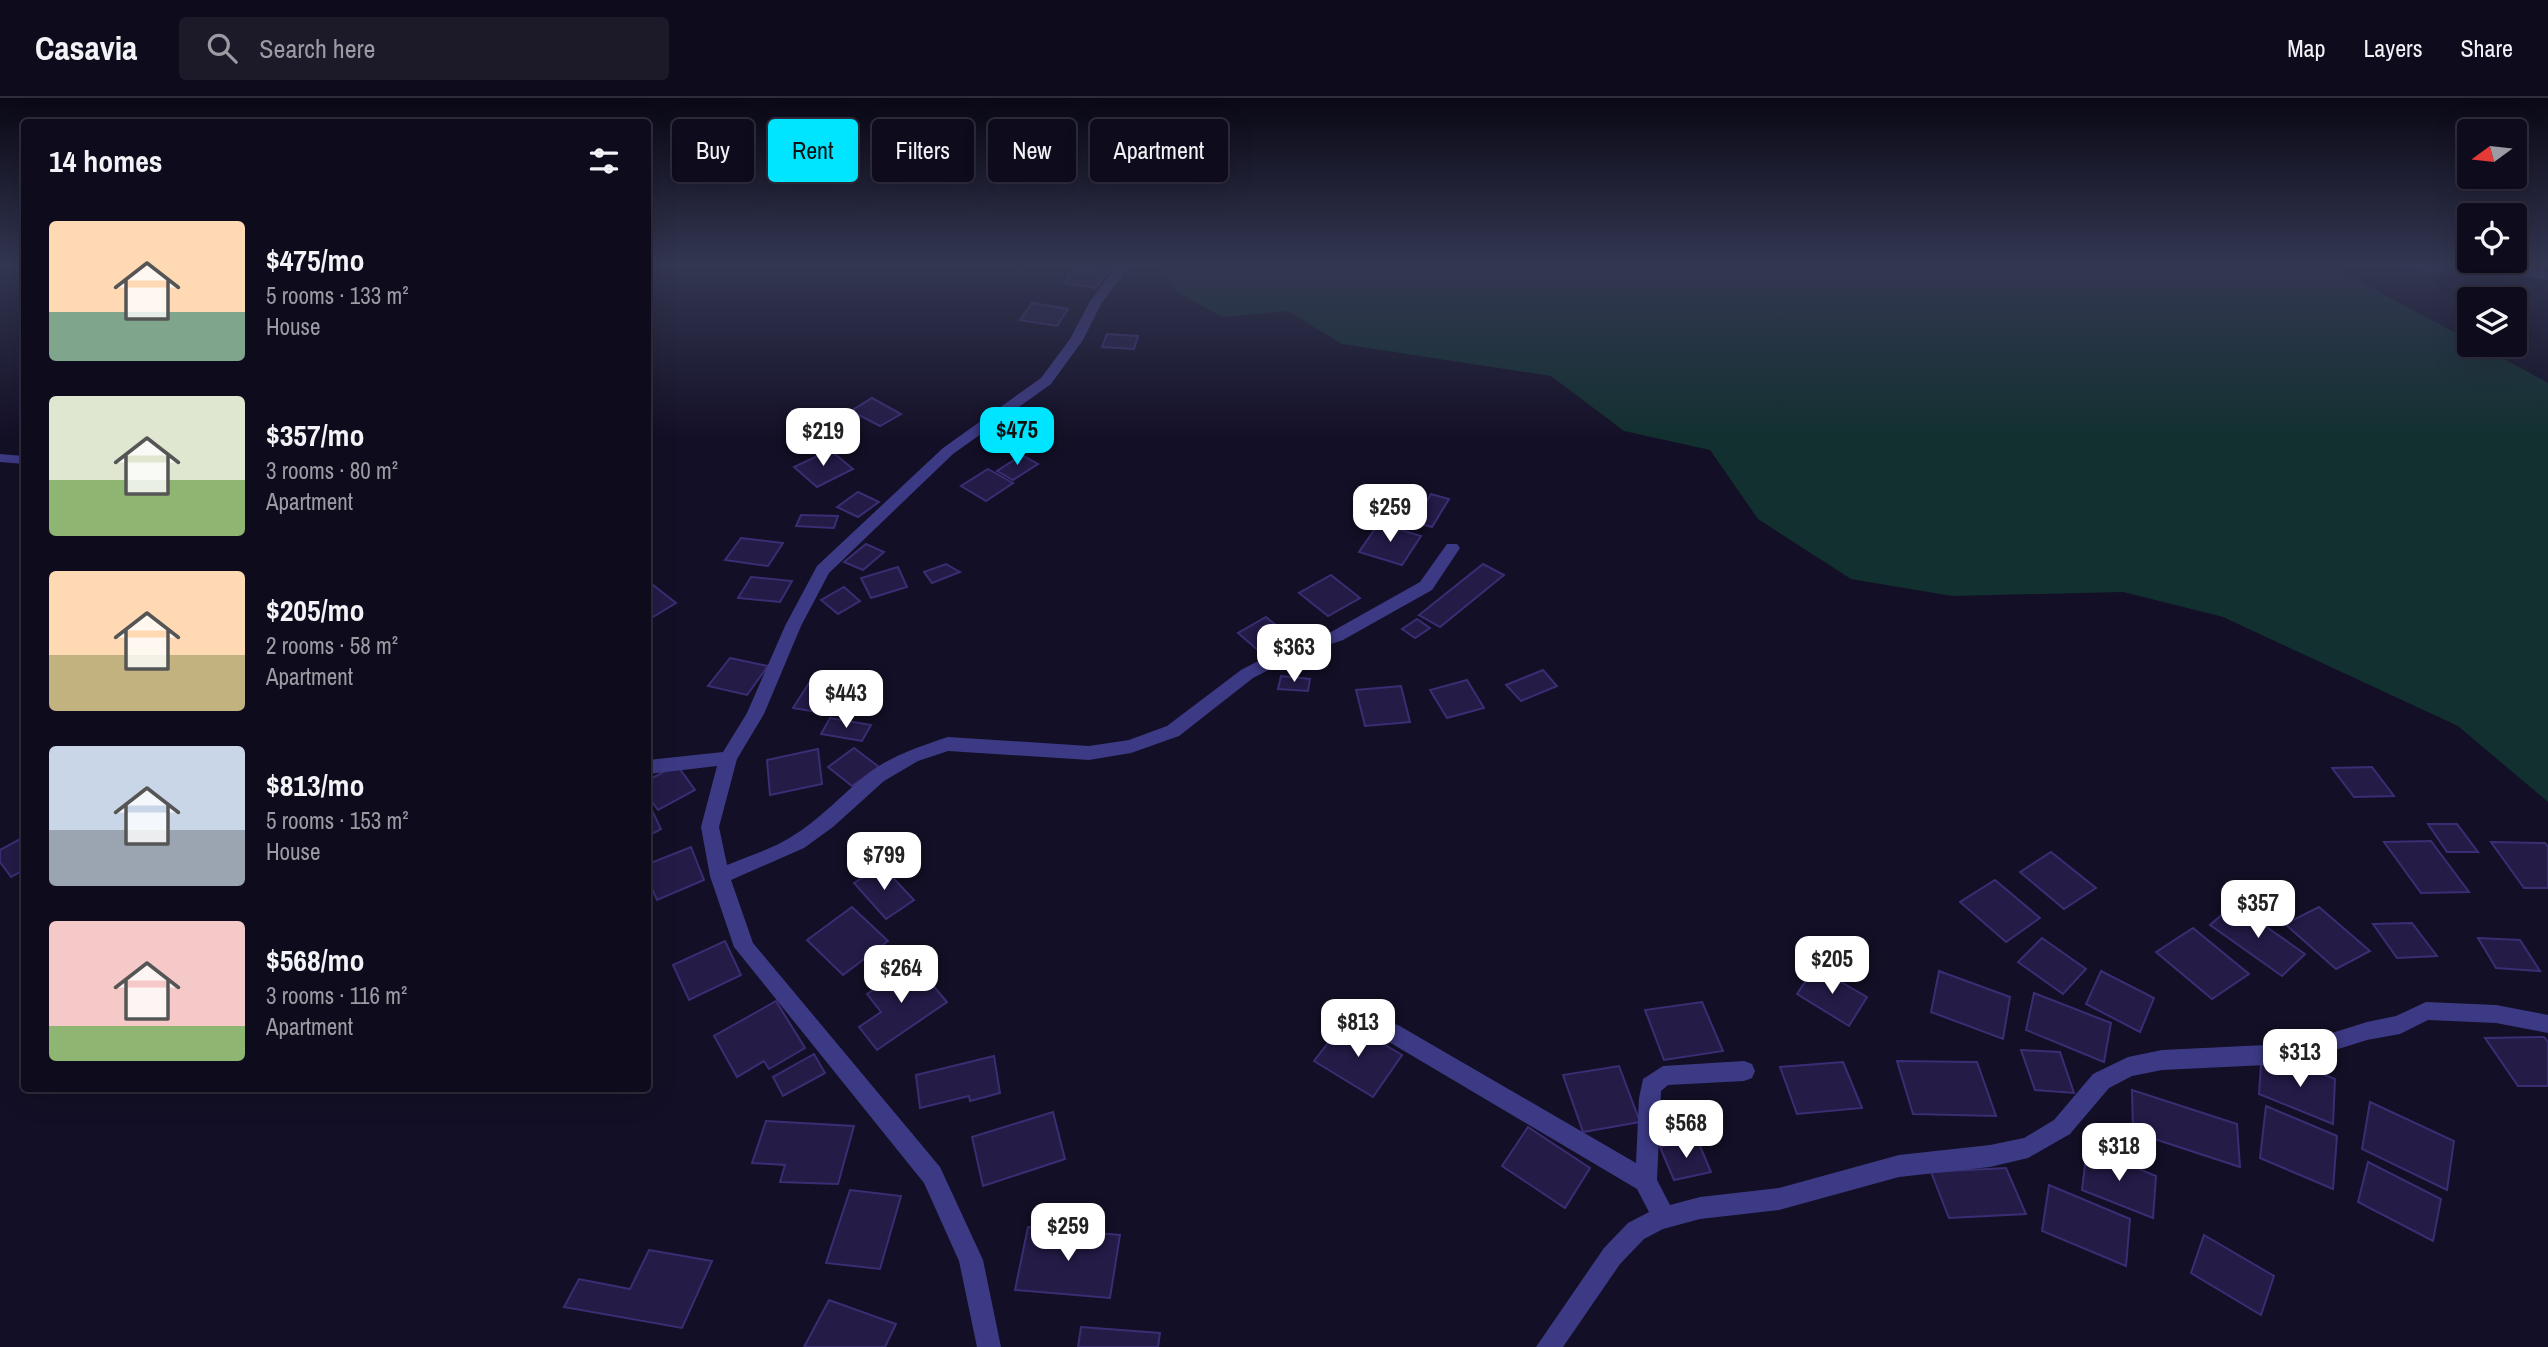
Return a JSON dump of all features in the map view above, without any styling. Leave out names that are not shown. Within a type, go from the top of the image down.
[{"type":"street","points":[[989,1347],[971,1260],[932,1175],[744,947],[720,876],[710,827],[728,758],[755,714],[793,626],[823,570],[948,451],[1046,382],[1085,323]]},
{"type":"street","points":[[0,458],[21,460]]},
{"type":"street","points":[[720,876],[797,843],[878,776],[912,756],[948,744],[1089,753],[1131,746],[1173,732],[1247,674],[1287,653],[1337,636],[1426,586],[1452,548]]},
{"type":"street","points":[[651,767],[728,758]]},
{"type":"street","points":[[1548,1347],[1612,1256],[1636,1231],[1665,1218],[1700,1208],[1779,1199],[1899,1166],[1990,1156],[2028,1147],[2062,1128],[2101,1082],[2127,1067],[2162,1060],[2266,1055],[2316,1047],[2367,1031],[2400,1025],[2426,1011],[2496,1014],[2548,1024]]},
{"type":"street","points":[[1391,1032],[1645,1181],[1665,1218]]},
{"type":"street","points":[[1645,1181],[1649,1155],[1647,1113],[1651,1086],[1663,1076],[1673,1074],[1744,1071]]},
{"type":"green space","points":[[1308,323],[2438,323],[2457,334],[2457,357],[2501,357],[2548,383],[2548,802],[2458,726],[2223,617],[2123,592],[1952,596],[1851,579],[1758,519],[1710,450],[1624,431],[1551,376],[1342,344]]},
{"type":"building","points":[[1107,334],[1138,336],[1134,349],[1102,347]]},
{"type":"building","points":[[872,398],[901,414],[880,426],[851,411]]},
{"type":"building","points":[[830,450],[853,469],[817,487],[794,467]]},
{"type":"building","points":[[1022,455],[1038,464],[1013,480],[997,471]]},
{"type":"building","points":[[988,469],[1013,483],[986,501],[961,486]]},
{"type":"building","points":[[858,492],[879,502],[858,517],[837,507]]},
{"type":"building","points":[[1431,494],[1449,499],[1432,527],[1391,515],[1403,497],[1425,504]]},
{"type":"building","points":[[801,515],[838,516],[834,528],[796,526]]},
{"type":"building","points":[[1379,523],[1421,536],[1402,565],[1359,552]]},
{"type":"building","points":[[741,538],[783,543],[768,566],[725,560]]},
{"type":"building","points":[[866,544],[884,552],[863,570],[844,562]]},
{"type":"building","points":[[946,564],[960,572],[932,583],[924,572]]},
{"type":"building","points":[[1483,564],[1504,575],[1440,627],[1419,615]]},
{"type":"building","points":[[898,567],[907,587],[871,598],[861,578]]},
{"type":"building","points":[[1331,575],[1360,598],[1328,616],[1299,593]]},
{"type":"building","points":[[751,577],[792,581],[780,602],[738,598]]},
{"type":"building","points":[[651,583],[676,603],[651,618]]},
{"type":"building","points":[[844,587],[860,601],[838,614],[821,600]]},
{"type":"building","points":[[1266,617],[1288,635],[1259,651],[1238,633]]},
{"type":"building","points":[[1417,619],[1430,628],[1415,638],[1402,629]]},
{"type":"building","points":[[730,658],[768,666],[747,695],[708,686]]},
{"type":"building","points":[[1543,670],[1557,686],[1521,701],[1506,685]]},
{"type":"building","points":[[1281,676],[1310,679],[1308,691],[1278,689]]},
{"type":"building","points":[[1467,680],[1484,708],[1447,718],[1430,690]]},
{"type":"building","points":[[809,683],[861,692],[846,717],[793,708]]},
{"type":"building","points":[[1401,686],[1410,722],[1365,726],[1356,690]]},
{"type":"building","points":[[830,718],[871,725],[862,741],[821,734]]},
{"type":"building","points":[[854,748],[879,767],[852,786],[828,767]]},
{"type":"building","points":[[818,749],[822,784],[770,795],[767,760]]},
{"type":"building","points":[[677,765],[695,790],[658,810],[651,800],[651,778]]},
{"type":"building","points":[[2372,767],[2394,796],[2354,797],[2332,768]]},
{"type":"building","points":[[651,808],[661,829],[651,834]]},
{"type":"building","points":[[2428,824],[2457,824],[2478,852],[2447,852]]},
{"type":"building","points":[[21,839],[21,872],[11,877],[0,862],[0,850]]},
{"type":"building","points":[[2431,841],[2469,892],[2421,893],[2384,842]]},
{"type":"building","points":[[2491,842],[2545,843],[2548,847],[2548,888],[2524,888]]},
{"type":"building","points":[[691,847],[704,880],[657,900],[651,890],[651,863]]},
{"type":"building","points":[[2051,852],[2096,888],[2064,909],[2020,872]]},
{"type":"building","points":[[882,866],[914,900],[886,919],[854,883]]},
{"type":"building","points":[[1995,880],[2040,918],[2006,942],[1960,902]]},
{"type":"building","points":[[2234,904],[2305,954],[2282,976],[2210,925]]},
{"type":"building","points":[[852,907],[888,941],[843,975],[807,940]]},
{"type":"building","points":[[2319,907],[2370,951],[2336,969],[2285,924]]},
{"type":"building","points":[[2412,923],[2437,956],[2397,958],[2373,924]]},
{"type":"building","points":[[2193,928],[2249,974],[2212,999],[2156,952]]},
{"type":"building","points":[[2042,938],[2086,969],[2063,994],[2018,962]]},
{"type":"building","points":[[2478,938],[2520,940],[2540,971],[2496,968]]},
{"type":"building","points":[[725,941],[741,975],[689,1000],[673,965]]},
{"type":"building","points":[[914,963],[947,1002],[877,1050],[859,1027],[881,1012],[867,994]]},
{"type":"building","points":[[1815,967],[1867,997],[1849,1026],[1797,994]]},
{"type":"building","points":[[1939,971],[2010,997],[2003,1039],[1931,1012]]},
{"type":"building","points":[[2101,971],[2154,998],[2140,1032],[2086,1004]]},
{"type":"building","points":[[2034,993],[2111,1023],[2104,1062],[2026,1030]]},
{"type":"building","points":[[776,1001],[805,1048],[769,1069],[764,1061],[737,1077],[714,1036]]},
{"type":"building","points":[[1702,1002],[1723,1051],[1664,1060],[1645,1010]]},
{"type":"building","points":[[1345,1021],[1402,1055],[1373,1097],[1314,1061]]},
{"type":"building","points":[[2544,1037],[2548,1042],[2548,1086],[2518,1086],[2485,1038]]},
{"type":"building","points":[[2021,1050],[2060,1052],[2074,1093],[2035,1090]]},
{"type":"building","points":[[814,1054],[825,1073],[783,1096],[773,1077]]},
{"type":"building","points":[[994,1056],[1000,1093],[970,1101],[969,1096],[920,1108],[916,1075]]},
{"type":"building","points":[[2280,1057],[2335,1079],[2333,1124],[2259,1094],[2261,1064],[2279,1071]]},
{"type":"building","points":[[1897,1061],[1977,1062],[1996,1116],[1913,1114]]},
{"type":"building","points":[[1843,1062],[1862,1108],[1797,1114],[1780,1067]]},
{"type":"building","points":[[1619,1066],[1640,1122],[1583,1132],[1563,1075]]},
{"type":"building","points":[[2132,1090],[2237,1124],[2240,1167],[2133,1132]]},
{"type":"building","points":[[2370,1102],[2454,1141],[2447,1190],[2362,1149]]},
{"type":"building","points":[[2266,1106],[2337,1136],[2333,1189],[2260,1158]]},
{"type":"building","points":[[1053,1112],[1065,1159],[983,1186],[972,1137]]},
{"type":"building","points":[[766,1121],[854,1126],[838,1184],[780,1182],[785,1165],[752,1163]]},
{"type":"building","points":[[1528,1127],[1590,1168],[1565,1208],[1502,1166]]},
{"type":"building","points":[[1697,1139],[1711,1172],[1674,1180],[1660,1147]]},
{"type":"building","points":[[2087,1148],[2156,1176],[2153,1218],[2082,1190]]},
{"type":"building","points":[[2368,1162],[2441,1199],[2433,1241],[2358,1202]]},
{"type":"building","points":[[2006,1168],[2026,1214],[1949,1218],[1931,1172]]},
{"type":"building","points":[[2049,1185],[2130,1219],[2126,1266],[2042,1231]]},
{"type":"building","points":[[850,1190],[901,1196],[880,1269],[826,1263]]},
{"type":"building","points":[[1028,1227],[1120,1235],[1110,1298],[1015,1290]]},
{"type":"building","points":[[2204,1235],[2274,1276],[2261,1315],[2191,1273]]},
{"type":"building","points":[[649,1250],[712,1261],[682,1328],[564,1307],[579,1279],[630,1289]]},
{"type":"building","points":[[829,1300],[896,1324],[885,1347],[804,1347]]},
{"type":"building","points":[[1081,1327],[1160,1333],[1158,1347],[1078,1347]]}]
